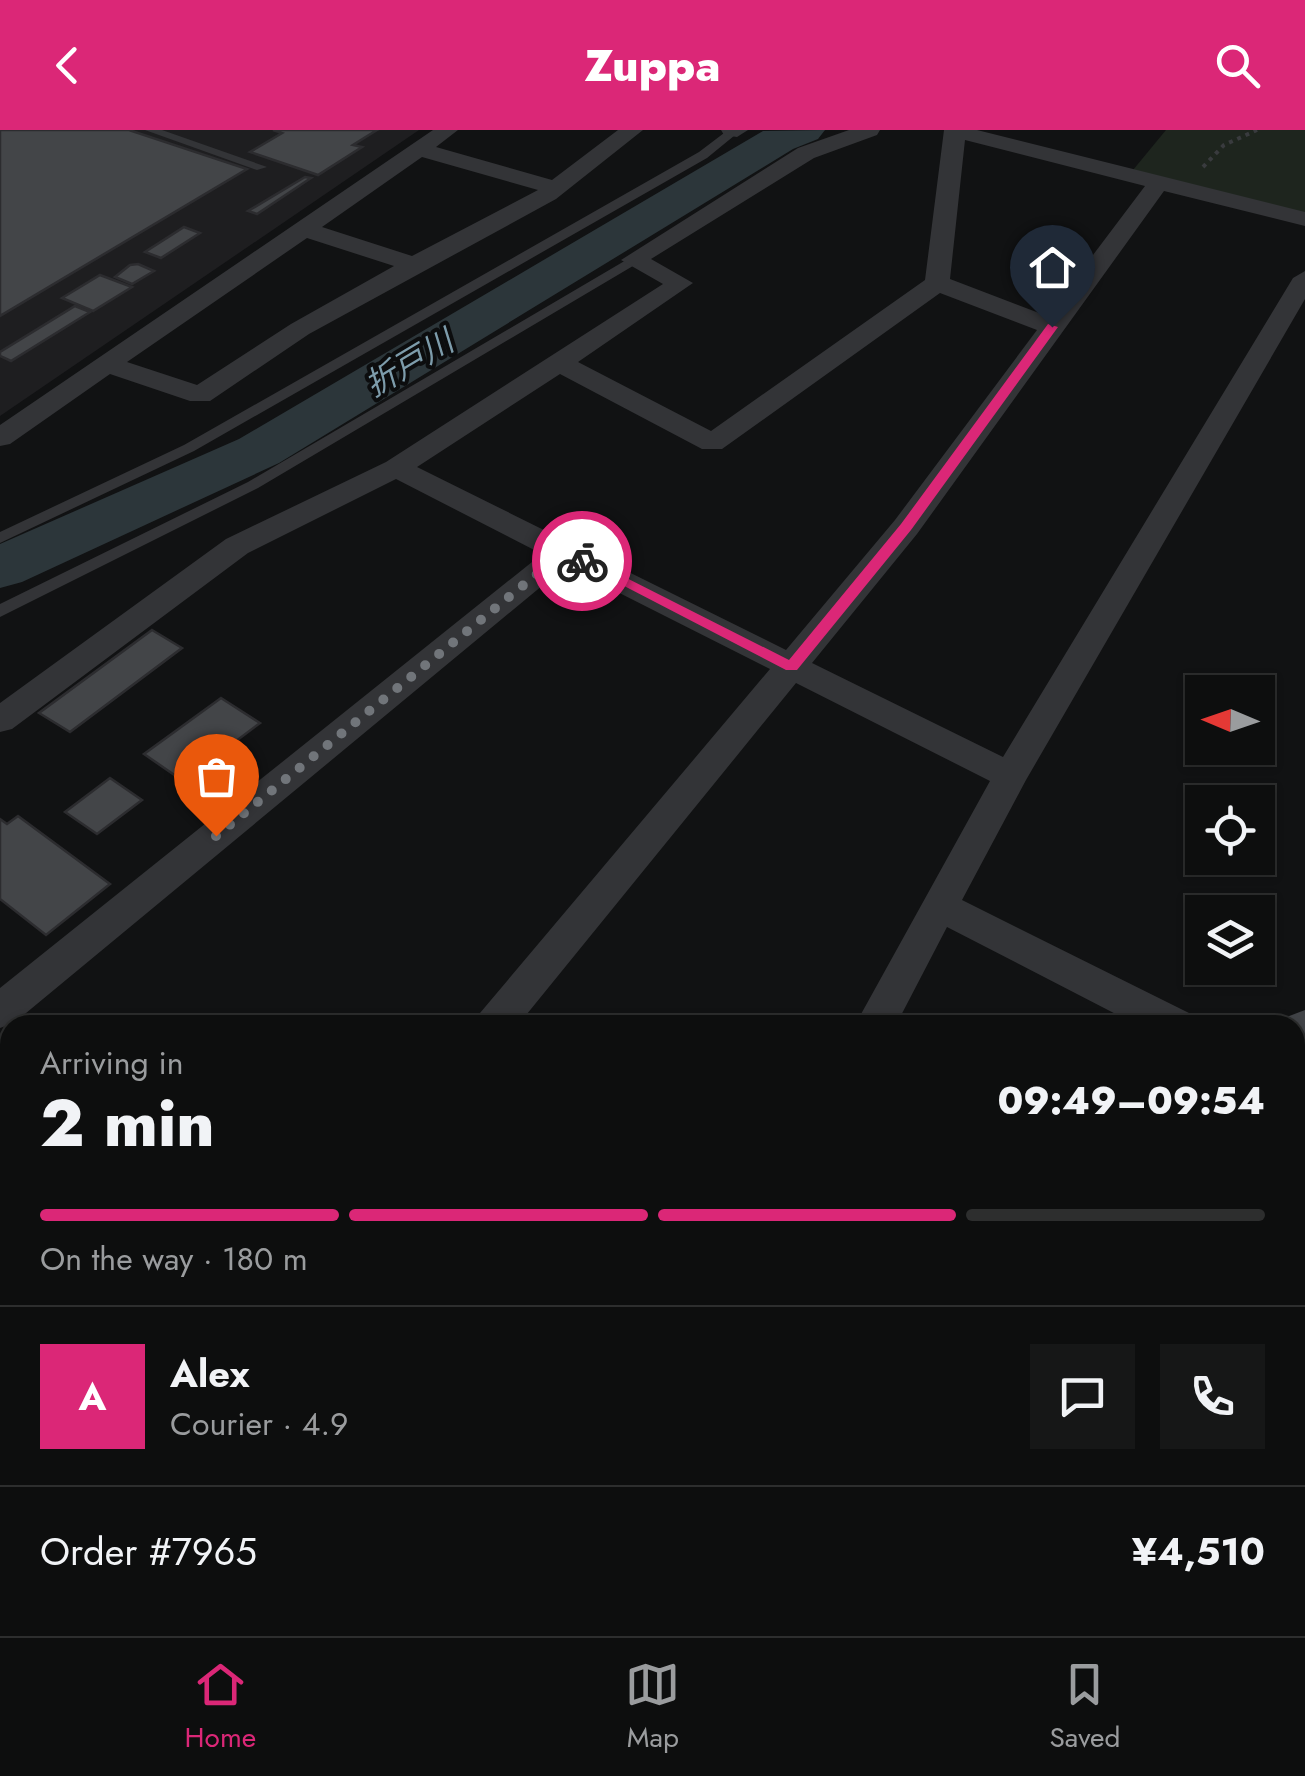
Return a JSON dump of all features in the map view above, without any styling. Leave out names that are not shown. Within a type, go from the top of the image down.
[{"type":"street","points":[[0,438],[447,130]]},
{"type":"street","points":[[109,365],[200,394],[300,329],[557,188],[632,130]]},
{"type":"street","points":[[633,260],[806,153],[870,130]]},
{"type":"street","points":[[560,363],[712,443],[936,282],[955,130],[1305,219]]},
{"type":"street","points":[[418,149],[557,188]]},
{"type":"street","points":[[502,1015],[906,527],[1160,182]]},
{"type":"street","points":[[304,229],[414,264]]},
{"type":"street","points":[[0,720],[237,546],[396,468],[681,283],[633,260]]},
{"type":"street","points":[[880,1015],[1010,776],[1305,278]]},
{"type":"street","points":[[936,282],[1052,327]]},
{"type":"street","points":[[396,468],[1010,776]]},
{"type":"street","points":[[0,1012],[564,552]]},
{"type":"street","points":[[940,906],[1155,1015]]},
{"type":"lane","points":[[152,130],[261,167]]},
{"type":"lane","points":[[0,538],[189,448],[703,155],[734,130]]},
{"type":"lane","points":[[0,612],[253,485],[633,260]]},
{"type":"path","points":[[1190,190],[1210,156],[1257,130]]},
{"type":"shaded area","points":[[0,130],[419,130],[0,416]]},
{"type":"shaded area","points":[[1166,130],[1305,130],[1305,213],[1133,170]]},
{"type":"building","points":[[0,130],[129,130],[247,169],[0,316]]},
{"type":"building","points":[[273,130],[377,130],[353,145],[362,147],[318,175],[250,152],[282,133]]},
{"type":"building","points":[[305,177],[311,178],[257,214],[248,211]]},
{"type":"building","points":[[184,227],[200,233],[161,258],[145,252]]},
{"type":"building","points":[[130,265],[154,271],[132,284],[115,277]]},
{"type":"building","points":[[100,275],[132,287],[93,311],[62,298]]},
{"type":"building","points":[[75,306],[90,312],[11,361],[0,356],[0,352]]},
{"type":"building","points":[[152,630],[182,648],[70,732],[39,713]]},
{"type":"building","points":[[221,698],[260,723],[183,781],[144,754]]},
{"type":"building","points":[[110,778],[142,800],[97,834],[65,812]]},
{"type":"building","points":[[18,816],[110,884],[46,935],[0,899],[0,819],[7,824]]},
{"type":"waterway","name":"折戸川","points":[[0,568],[259,451],[778,140],[803,130]]},
{"type":"way so far","points":[[216,836],[564,552],[582,561]]},
{"type":"route","points":[[582,561],[792,667],[906,527],[1052,327]]}]
